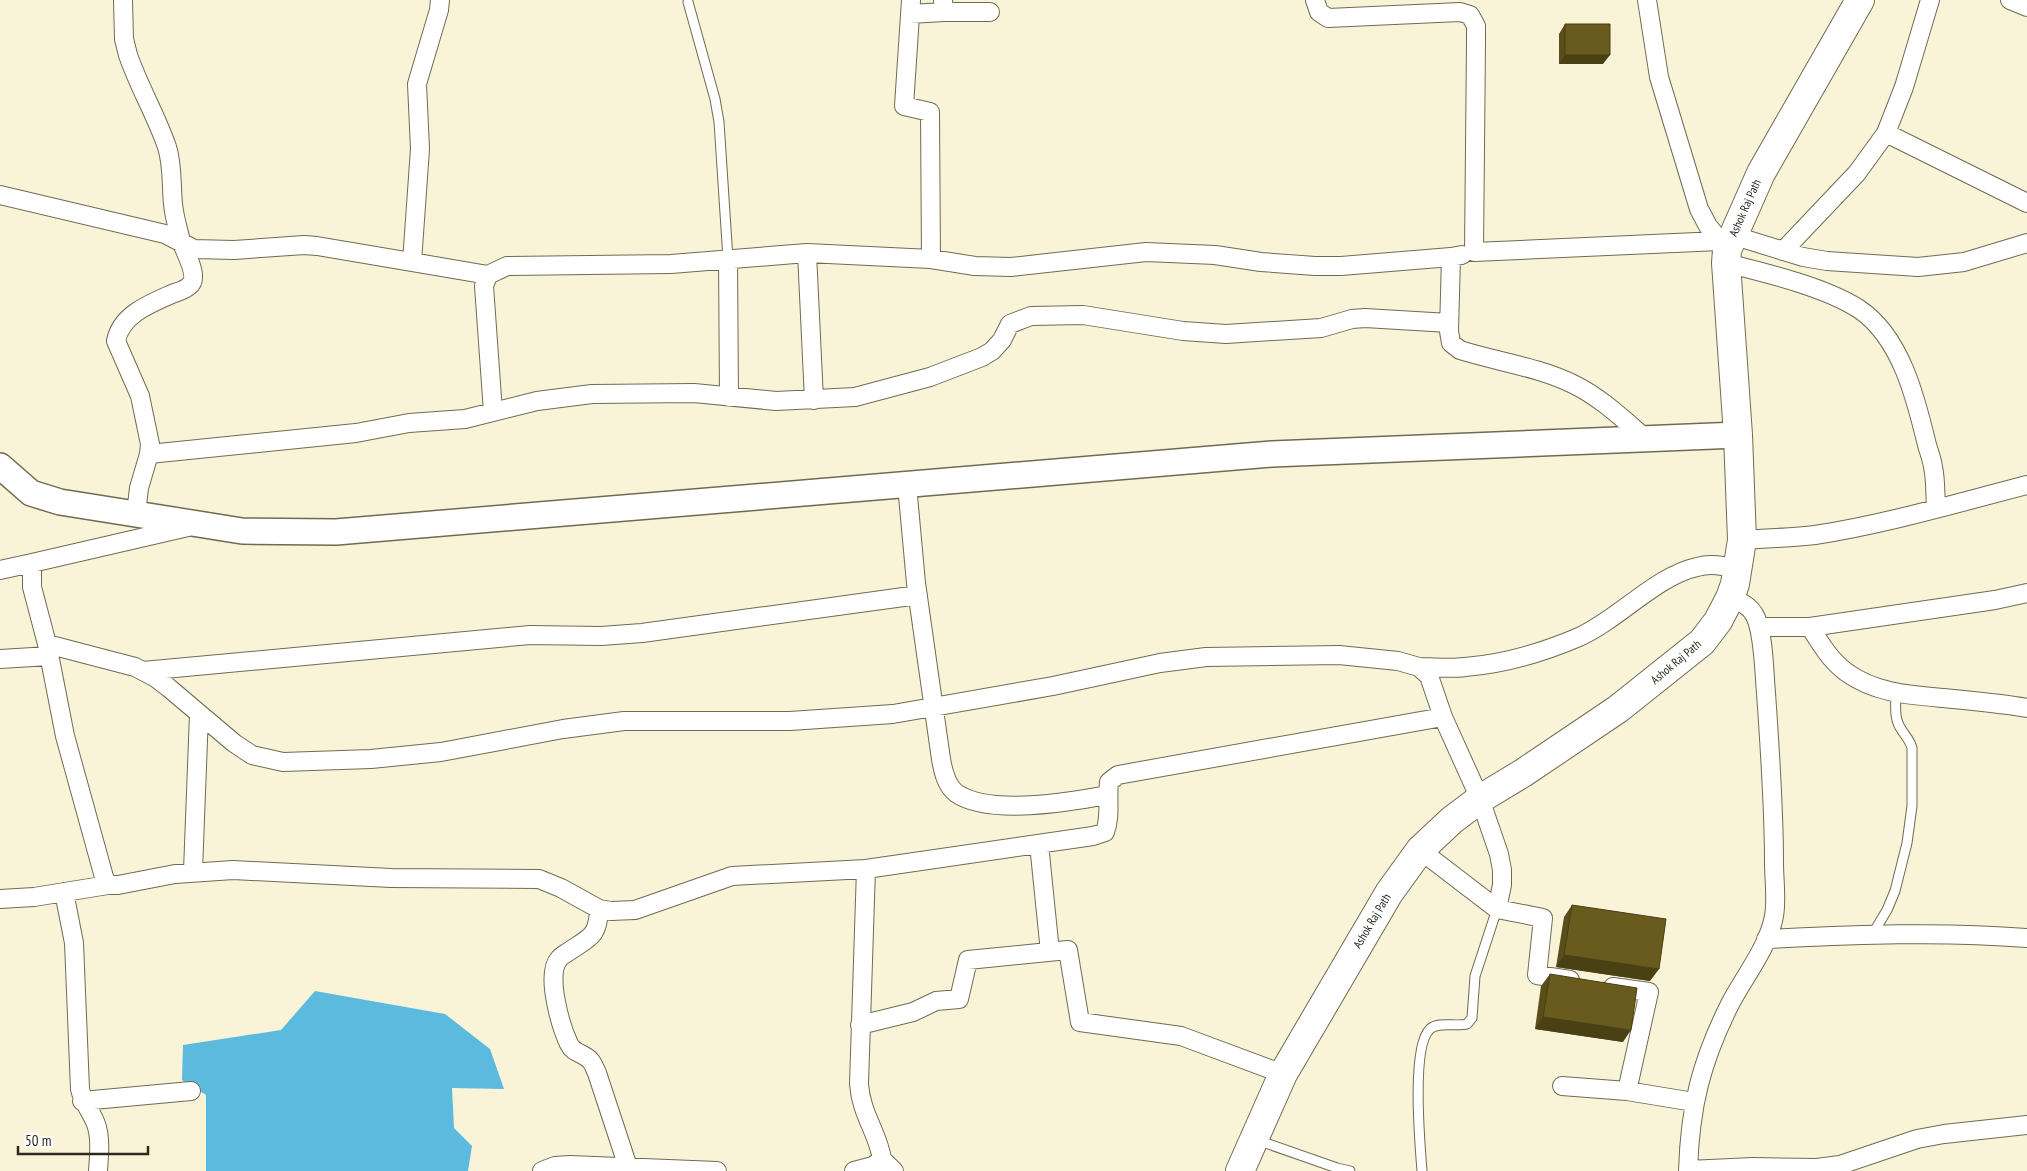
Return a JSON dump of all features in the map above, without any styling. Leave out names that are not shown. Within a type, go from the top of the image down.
[{"type":"main road","name":"Ashok Raj Path","points":[[1240,1171],[1283,1074],[1388,893],[1420,850],[1452,820],[1480,798],[1523,773],[1618,709],[1702,642],[1718,621],[1730,598],[1738,569],[1742,540],[1738,435],[1726,247],[1761,174],[1860,0]]},
{"type":"main road","points":[[0,466],[31,493],[60,502],[242,531],[336,532],[1272,454],[1738,435]]},
{"type":"street","points":[[123,0],[124,39],[128,55],[168,150],[172,168],[175,222],[181,243],[194,274],[194,280],[189,286],[158,300],[130,317],[120,327],[116,341],[140,396],[150,444],[139,488],[136,514]]},
{"type":"street","points":[[412,262],[420,149],[417,84],[439,10],[440,0]]},
{"type":"street","points":[[1316,0],[1318,12],[1328,18],[1460,12],[1470,15],[1476,26],[1474,252]]},
{"type":"street","points":[[1647,0],[1659,77],[1698,208],[1708,226],[1726,247],[1796,282],[1845,301],[1859,309],[1878,328],[1903,368],[1919,409],[1934,467],[1936,508]]},
{"type":"street","points":[[1783,251],[1857,173],[1886,133],[1904,86],[1930,0]]},
{"type":"street","points":[[2010,0],[2027,8]]},
{"type":"street","points":[[930,259],[930,112],[904,106],[910,7],[944,6],[990,12]]},
{"type":"street","points":[[1886,133],[2027,203]]},
{"type":"street","points":[[0,194],[146,228],[165,234],[194,249],[316,246],[488,275],[507,266],[671,264],[807,252],[930,259],[975,266],[1012,267],[1146,252],[1215,255],[1261,262],[1340,266],[1451,257],[1474,252],[1726,247],[1783,251],[1827,261],[1918,267],[1964,262],[2027,243]]},
{"type":"street","points":[[807,252],[814,400]]},
{"type":"street","points":[[1451,257],[1449,323],[1451,343],[1460,350],[1548,374],[1574,384],[1603,403],[1645,438]]},
{"type":"street","points":[[728,259],[729,397]]},
{"type":"street","points":[[488,275],[484,286],[484,304],[493,412]]},
{"type":"street","points":[[149,454],[356,433],[409,423],[465,418],[537,401],[592,394],[694,393],[758,401],[814,400],[876,393],[950,370],[992,351],[1002,340],[1010,324],[1031,316],[1083,315],[1183,331],[1226,334],[1321,328],[1358,319],[1449,323]]},
{"type":"street","points":[[907,485],[918,595],[944,775],[950,786],[956,793],[980,801],[1009,806],[1050,804],[1107,795]]},
{"type":"street","points":[[1742,540],[1813,535],[1936,508],[2027,485]]},
{"type":"street","points":[[0,570],[198,524]]},
{"type":"street","points":[[32,563],[32,587],[48,650],[65,736],[104,877],[108,884]]},
{"type":"street","points":[[0,659],[48,650],[113,660],[143,671],[169,688],[234,743],[252,755],[283,762],[371,759],[440,752],[564,729],[624,721],[823,720],[893,714],[1053,686],[1184,659],[1338,655],[1398,661],[1419,666],[1463,668],[1537,651],[1578,637],[1596,628],[1663,582],[1697,566],[1717,565],[1738,569]]},
{"type":"street","points":[[1759,627],[1810,627],[1995,600],[2027,593]]},
{"type":"street","points":[[143,671],[530,635],[601,636],[642,633],[918,595]]},
{"type":"street","points":[[1730,598],[1746,604],[1755,616],[1759,627],[1771,752],[1774,826],[1774,916],[1766,939],[1730,1004],[1703,1066],[1690,1127],[1688,1171],[1753,1167],[1817,1168],[1840,1165],[1917,1139],[1944,1134],[2027,1125]]},
{"type":"street","points":[[1810,627],[1823,648],[1844,670],[1876,688],[1896,694],[2004,704],[2027,708]]},
{"type":"street","points":[[1419,666],[1429,676],[1443,717],[1480,798],[1494,838],[1502,870],[1502,885],[1497,909]]},
{"type":"street","points":[[193,872],[199,714]]},
{"type":"street","points":[[0,899],[34,897],[193,872],[233,870],[391,878],[539,879],[561,888],[599,909],[611,911],[635,910],[715,880],[740,875],[866,869],[1093,836],[1105,832],[1109,822],[1107,795],[1109,782],[1118,775],[1443,717]]},
{"type":"street","points":[[1039,844],[1050,952]]},
{"type":"street","points":[[1420,850],[1497,909],[1543,918],[1537,975],[1649,992],[1627,1091]]},
{"type":"street","points":[[854,1171],[873,1166],[888,1165],[864,1113],[860,1096],[860,1025],[866,869]]},
{"type":"street","points":[[64,892],[74,943],[80,1089],[82,1101],[97,1125],[99,1141],[98,1171]]},
{"type":"street","points":[[599,909],[599,923],[595,933],[558,959],[554,968],[553,981],[556,1003],[569,1045],[575,1052],[590,1060],[597,1073],[628,1167]]},
{"type":"street","points":[[1766,939],[1951,933],[2027,938]]},
{"type":"street","points":[[860,1025],[913,1012],[936,1001],[959,998],[968,960],[1068,950],[1080,1022],[1182,1036],[1283,1074]]},
{"type":"street","points":[[1562,1086],[1627,1091],[1694,1102]]},
{"type":"street","points":[[82,1101],[191,1092]]},
{"type":"street","points":[[542,1171],[555,1166],[570,1164],[717,1171]]},
{"type":"lane","points":[[688,2],[715,99],[719,122],[728,259]]},
{"type":"lane","points":[[1872,935],[1887,910],[1895,890],[1911,822],[1912,748],[1910,740],[1897,722],[1895,710],[1896,694]]},
{"type":"lane","points":[[1422,1171],[1418,1106],[1419,1071],[1425,1037],[1430,1029],[1440,1025],[1459,1026],[1467,1024],[1472,1018],[1475,976],[1497,909]]},
{"type":"lane","points":[[1255,1139],[1350,1171]]},
{"type":"water","points":[[315,991],[445,1014],[490,1049],[504,1089],[452,1088],[454,1128],[472,1146],[468,1171],[206,1171],[206,1095],[182,1080],[183,1045],[281,1030]]},
{"type":"building","points":[[1565,24],[1610,24],[1610,55],[1565,55]]},
{"type":"building","points":[[1572,905],[1666,919],[1659,969],[1564,955]]},
{"type":"building","points":[[1550,974],[1637,988],[1631,1030],[1543,1017]]}]
